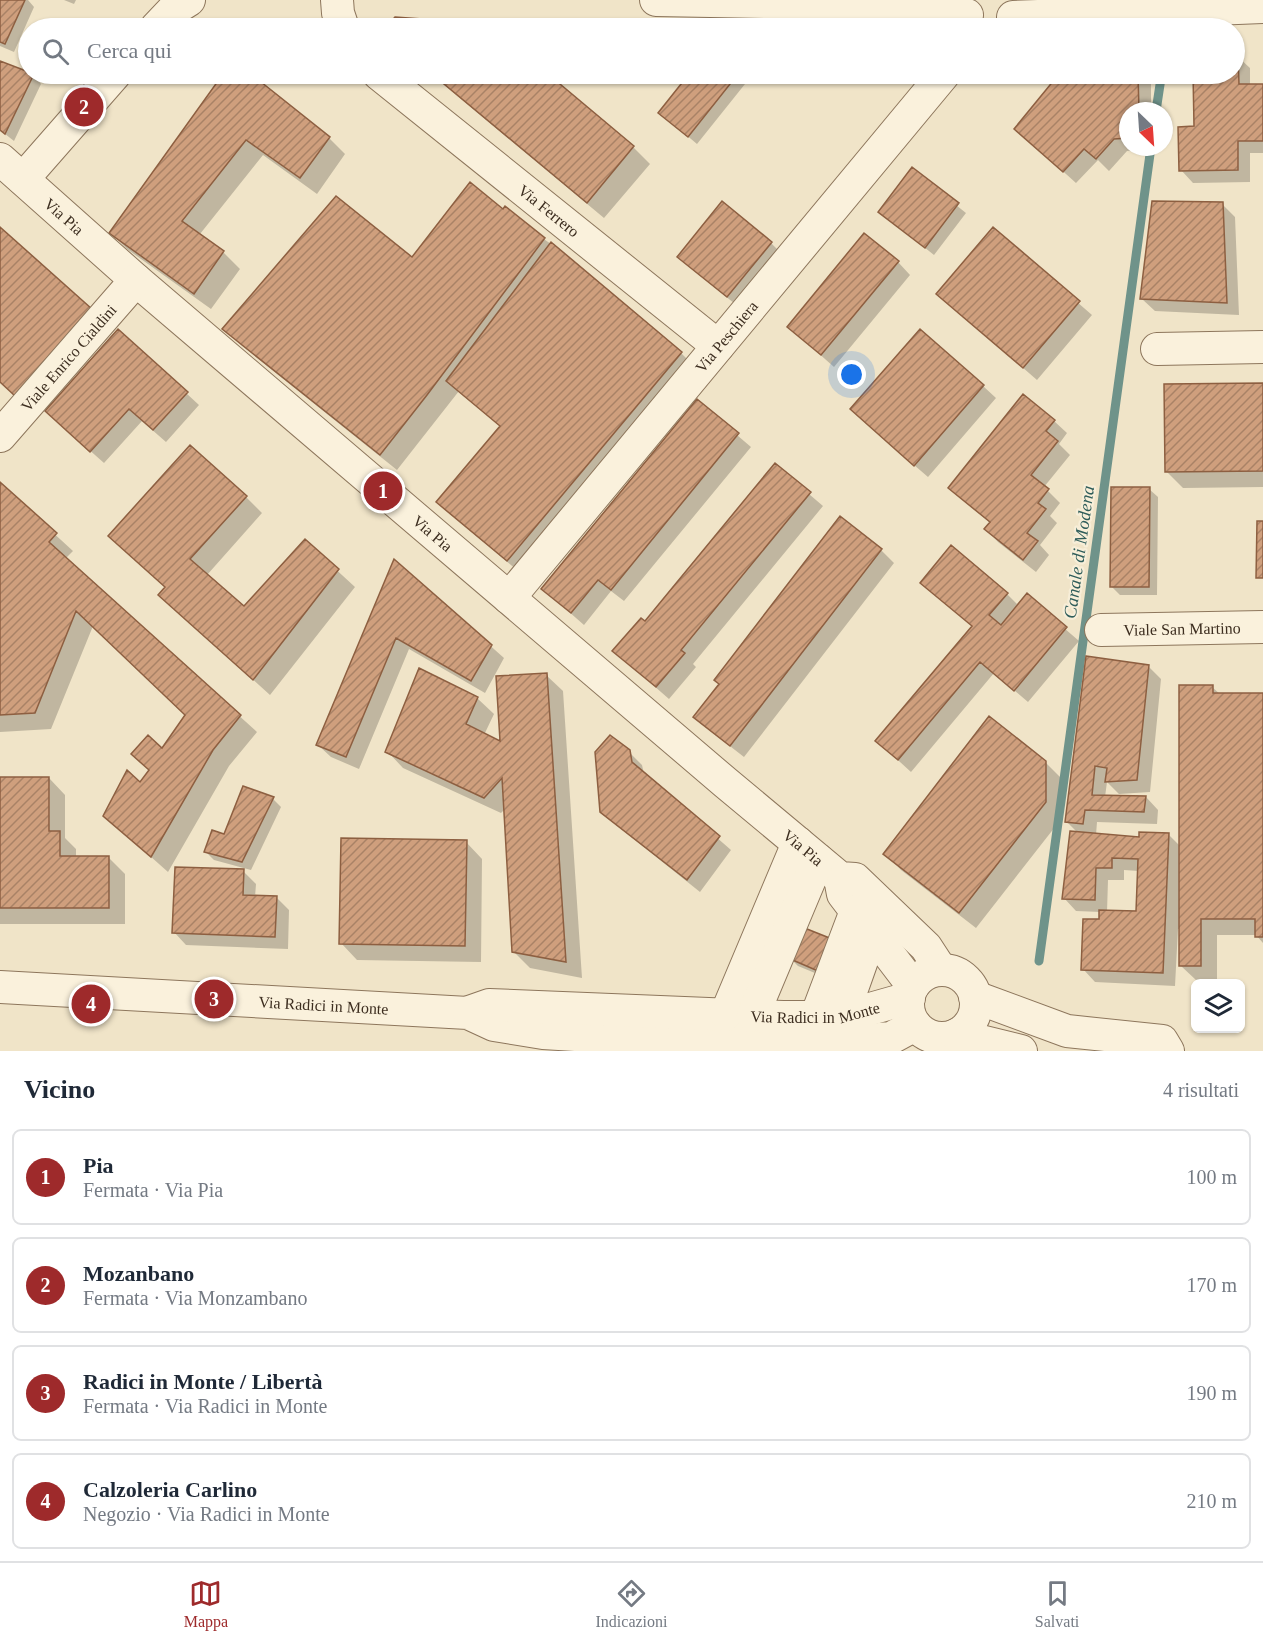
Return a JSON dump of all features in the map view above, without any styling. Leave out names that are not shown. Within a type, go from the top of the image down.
[{"type":"street","points":[[165,18],[189,0]]},
{"type":"street","points":[[337,0],[340,18]]},
{"type":"street","points":[[656,0],[925,5],[971,14]]},
{"type":"street","points":[[1009,15],[1263,7]]},
{"type":"street","points":[[11,169],[104,84]]},
{"type":"street","name":"Via Ferrero","points":[[391,84],[717,346]]},
{"type":"street","name":"Via Peschiera","points":[[509,598],[936,84]]},
{"type":"street","name":"Via Pia","points":[[11,169],[136,280],[819,860],[855,879],[926,947],[941,970]]},
{"type":"street","name":"Viale Enrico Cialdini","points":[[0,436],[136,280]]},
{"type":"street","points":[[1157,348],[1263,346]]},
{"type":"street","name":"Viale San Martino","points":[[1101,630],[1263,627]]},
{"type":"street","points":[[740,1015],[819,860]]},
{"type":"street","name":"Via Pia","points":[[819,860],[864,922],[912,1003]]},
{"type":"street","points":[[829,1017],[864,922]]},
{"type":"street","points":[[912,1003],[933,1037],[949,1037],[963,1030],[973,1018],[975,997],[970,986],[962,977],[941,970]]},
{"type":"street","name":"Via Radici in Monte","points":[[585,1032],[782,1048],[891,1038],[912,1003],[923,976],[941,970]]},
{"type":"street","name":"Via Radici in Monte","points":[[0,987],[468,1013],[494,1025],[543,1033],[585,1032],[740,1015],[829,1017],[912,1003]]},
{"type":"street","points":[[975,997],[1067,1031],[1162,1041],[1168,1051]]},
{"type":"street","points":[[956,1035],[1021,1051]]},
{"type":"building","points":[[0,0],[25,0],[5,44],[0,42]]},
{"type":"building","points":[[0,61],[18,68],[18,84],[29,84],[5,134],[0,130]]},
{"type":"building","points":[[216,84],[264,84],[330,137],[300,178],[246,140],[182,221],[224,251],[194,294],[109,233]]},
{"type":"building","points":[[444,84],[560,84],[634,146],[587,203]]},
{"type":"building","points":[[681,84],[730,84],[688,137],[658,113]]},
{"type":"building","points":[[1051,84],[1138,84],[1139,102],[1119,102],[1119,139],[1114,139],[1096,159],[1084,149],[1063,172],[1014,129]]},
{"type":"building","points":[[1193,84],[1263,84],[1263,141],[1238,141],[1238,170],[1179,171],[1178,127],[1194,126]]},
{"type":"building","points":[[912,167],[959,203],[925,248],[878,212]]},
{"type":"building","points":[[470,182],[503,209],[505,206],[545,238],[380,455],[222,329],[336,196],[412,257]]},
{"type":"building","points":[[722,201],[772,242],[727,297],[677,257]]},
{"type":"building","points":[[1152,201],[1223,202],[1227,303],[1140,299]]},
{"type":"building","points":[[0,227],[92,309],[15,396],[0,382]]},
{"type":"building","points":[[993,227],[1080,301],[1023,368],[936,294]]},
{"type":"building","points":[[864,233],[899,261],[821,355],[787,327]]},
{"type":"building","points":[[551,242],[682,352],[507,561],[436,502],[500,426],[446,381]]},
{"type":"building","points":[[118,329],[188,392],[153,430],[129,409],[90,452],[45,411]]},
{"type":"building","points":[[920,329],[984,385],[914,466],[850,409]]},
{"type":"building","points":[[1263,383],[1263,471],[1165,472],[1164,384]]},
{"type":"building","points":[[1023,394],[1055,420],[1046,431],[1058,441],[1031,475],[1049,489],[1038,503],[1046,509],[1027,533],[1038,541],[1023,560],[984,529],[990,522],[948,488]]},
{"type":"building","points":[[697,399],[739,433],[611,590],[598,580],[571,613],[541,589]]},
{"type":"building","points":[[190,445],[247,496],[190,559],[244,606],[305,539],[339,569],[253,680],[158,595],[165,587],[108,536]]},
{"type":"building","points":[[775,463],[811,492],[681,650],[685,653],[656,687],[612,651],[641,618],[645,621]]},
{"type":"building","points":[[0,482],[57,533],[49,542],[241,715],[213,750],[151,857],[103,816],[127,770],[140,782],[149,770],[131,754],[148,735],[162,748],[185,715],[76,611],[35,713],[0,715]]},
{"type":"building","points":[[1111,487],[1150,487],[1149,587],[1110,587]]},
{"type":"building","points":[[840,516],[882,549],[730,746],[693,717],[719,684],[714,680]]},
{"type":"building","points":[[1257,521],[1263,521],[1263,578],[1256,578]]},
{"type":"building","points":[[951,545],[1008,593],[989,615],[1001,625],[1027,593],[1067,627],[1014,691],[980,662],[898,760],[875,741],[972,626],[920,583]]},
{"type":"building","points":[[394,559],[492,645],[471,681],[396,638],[346,757],[316,745]]},
{"type":"building","points":[[1086,656],[1149,665],[1137,780],[1105,782],[1107,768],[1095,766],[1092,795],[1146,796],[1144,812],[1085,810],[1083,824],[1065,822]]},
{"type":"building","points":[[419,668],[478,697],[466,724],[500,741],[496,676],[547,673],[566,962],[512,952],[502,778],[484,798],[385,752]]},
{"type":"building","points":[[1179,685],[1213,685],[1213,693],[1263,693],[1263,937],[1255,937],[1255,919],[1201,919],[1201,966],[1179,966]]},
{"type":"building","points":[[989,716],[1046,761],[1046,802],[959,913],[883,854]]},
{"type":"building","points":[[610,735],[630,750],[632,762],[720,836],[687,880],[600,812],[595,752]]},
{"type":"building","points":[[0,777],[49,777],[49,831],[60,831],[60,856],[109,856],[109,908],[0,908]]},
{"type":"building","points":[[243,786],[274,797],[242,862],[204,852],[212,830],[224,834]]},
{"type":"building","points":[[1070,831],[1139,837],[1139,832],[1169,833],[1163,973],[1081,970],[1083,919],[1099,919],[1099,910],[1136,911],[1138,859],[1112,858],[1112,868],[1096,868],[1095,900],[1062,899]]},
{"type":"building","points":[[341,838],[467,840],[465,946],[339,944]]},
{"type":"building","points":[[175,867],[244,869],[243,895],[277,896],[275,937],[172,933]]},
{"type":"building","points":[[802,927],[832,939],[818,971],[788,958]]},
{"type":"waterway","name":"Canale di Modena","points":[[1157,102],[1160,84]]},
{"type":"waterway","name":"Canale di Modena","points":[[1039,961],[1150,156]]},
{"type":"place","name":"Mozanbano","points":[[84,107]]},
{"type":"place","name":"Pia","points":[[383,491]]},
{"type":"place","name":"Radici in Monte / Libertà","points":[[214,999]]},
{"type":"place","name":"Calzoleria Carlino","points":[[91,1004]]}]
